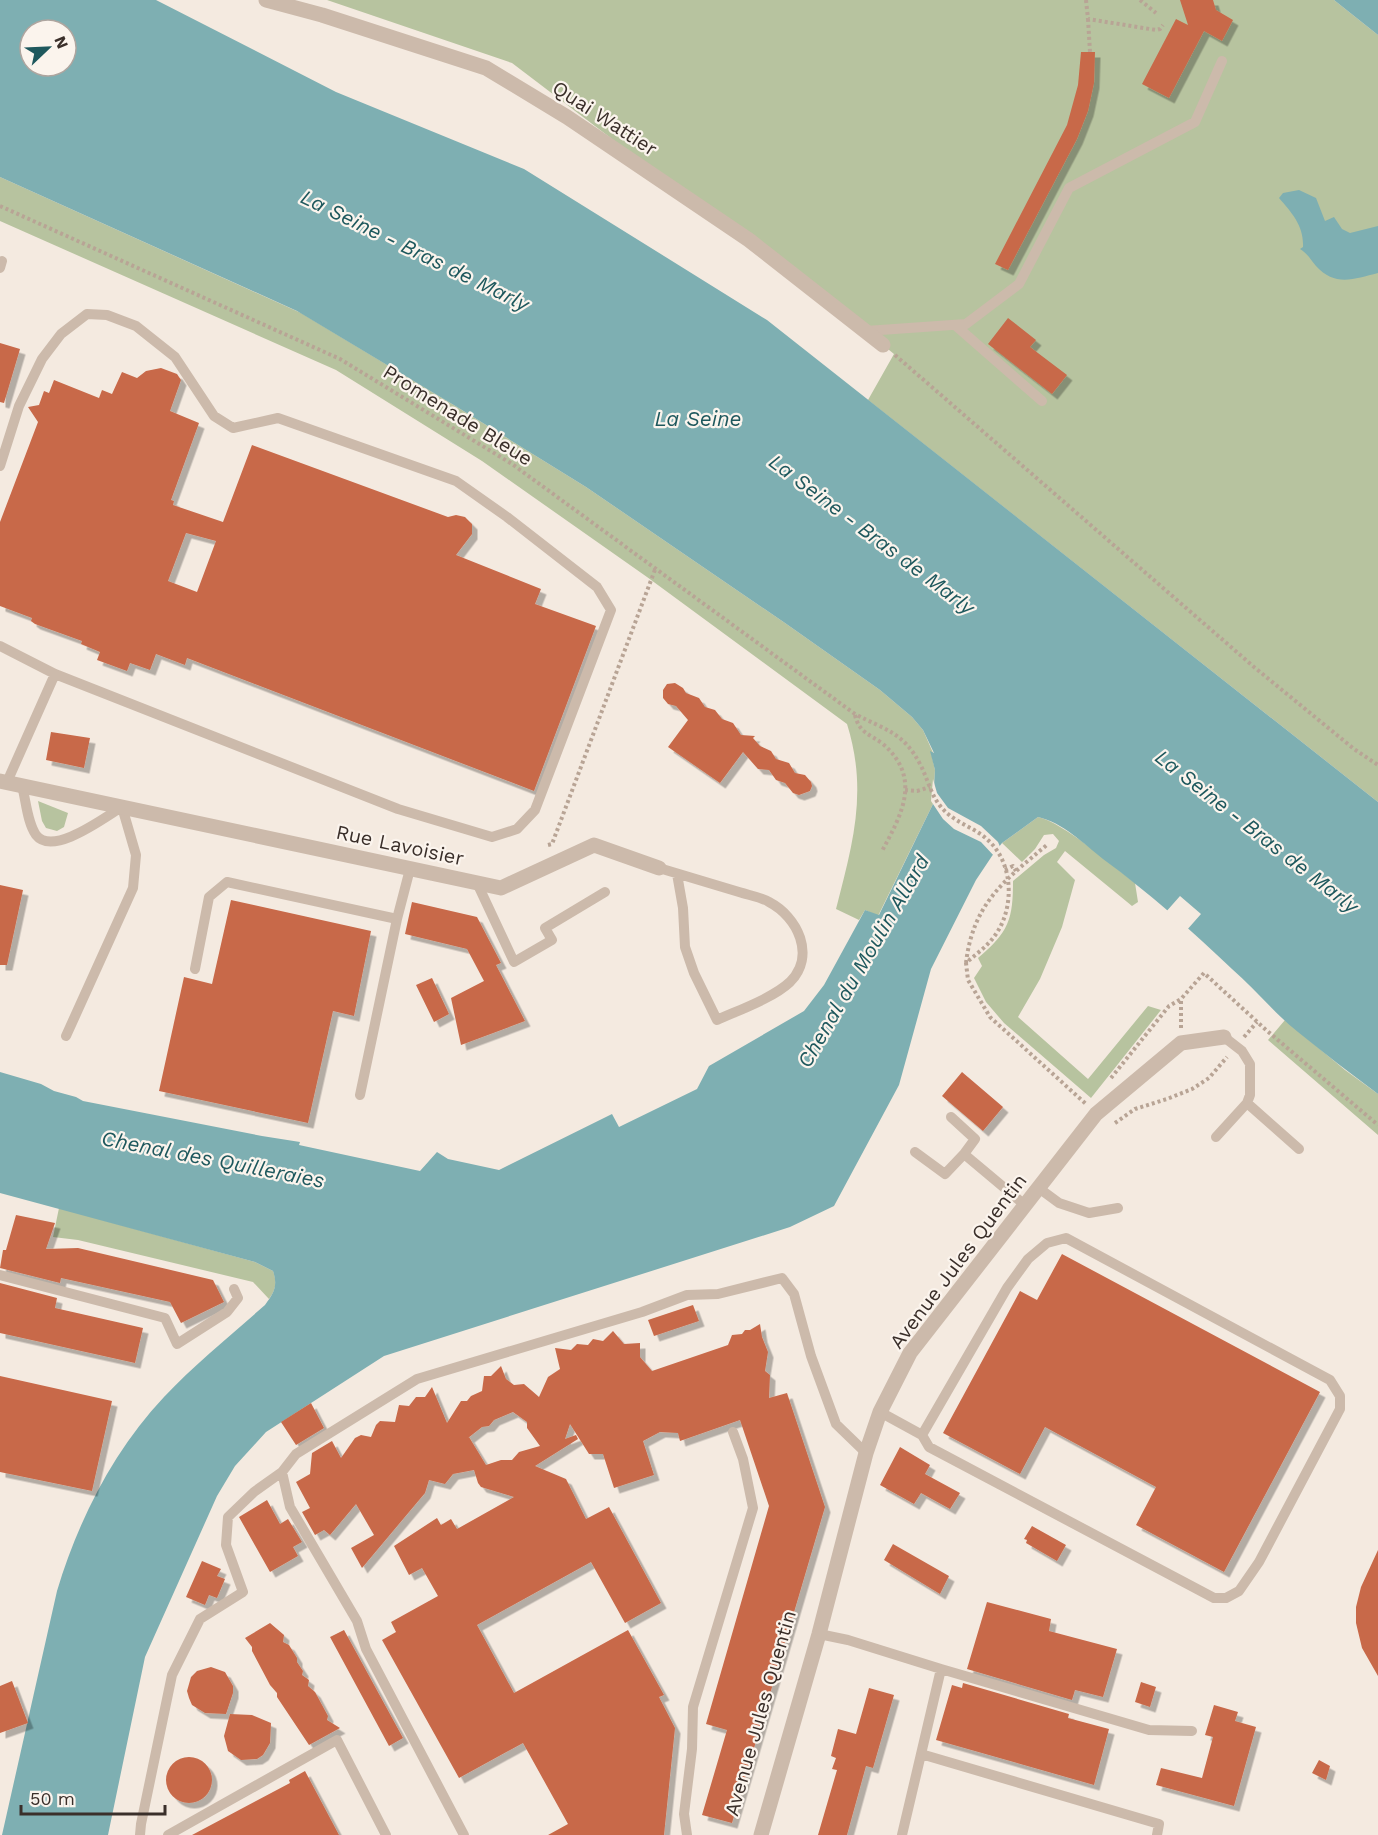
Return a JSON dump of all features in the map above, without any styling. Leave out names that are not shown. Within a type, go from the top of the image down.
[{"type":"street","name":"Quai Wattier","points":[[266,0],[322,15],[486,68],[567,117],[749,240],[883,345]]},
{"type":"street","name":"Rue Lavoisier","points":[[10,783],[501,888],[594,845],[659,868]]},
{"type":"street","points":[[1181,1043],[1230,1041]]},
{"type":"street","name":"Avenue Jules Quentin","points":[[761,1835],[819,1634],[866,1453],[880,1413],[910,1353],[1040,1189],[1096,1114],[1181,1043]]},
{"type":"lane","points":[[866,332],[966,324],[1019,284],[1069,188],[1195,122],[1222,61]]},
{"type":"lane","points":[[0,466],[19,406],[42,359],[61,334],[87,314],[107,315],[136,326],[175,357],[214,416],[233,428],[278,418],[456,481],[507,517],[597,587],[611,610],[535,810],[517,829],[492,837],[398,809],[55,674],[0,646]]},
{"type":"lane","points":[[955,325],[1042,401]]},
{"type":"lane","points":[[55,674],[10,783],[36,835],[44,841],[52,842],[71,838],[123,807],[135,855],[133,888],[66,1036]]},
{"type":"lane","points":[[659,868],[677,873],[769,902],[790,919],[804,946],[800,969],[789,983],[717,1020],[694,973],[685,947],[683,908],[677,873]]},
{"type":"lane","points":[[360,1095],[397,919],[410,869]]},
{"type":"lane","points":[[195,969],[209,897],[227,882],[397,919]]},
{"type":"lane","points":[[477,883],[514,962],[552,940],[545,928],[605,892]]},
{"type":"lane","points":[[1216,1137],[1247,1103],[1250,1095],[1250,1064],[1242,1051],[1230,1041]]},
{"type":"lane","points":[[1247,1103],[1299,1149]]},
{"type":"lane","points":[[915,1152],[945,1174],[975,1139],[951,1117]]},
{"type":"lane","points":[[964,1154],[1026,1206]]},
{"type":"lane","points":[[1040,1189],[1059,1203],[1089,1213],[1118,1208]]},
{"type":"lane","points":[[880,1413],[922,1435],[929,1446],[1214,1598],[1226,1598],[1239,1592],[1259,1562],[1340,1409],[1340,1396],[1330,1380],[1066,1238],[1047,1243],[1028,1259],[1007,1288],[922,1435]]},
{"type":"lane","points":[[0,1275],[165,1318],[177,1344],[227,1312],[238,1298],[234,1289]]},
{"type":"lane","points":[[141,1835],[141,1824],[172,1675],[200,1619],[243,1592],[226,1545],[228,1517],[254,1492],[282,1472],[296,1455],[417,1379],[642,1312],[687,1295],[718,1294],[782,1278],[794,1294],[811,1356],[836,1424],[866,1453]]},
{"type":"lane","points":[[687,1835],[684,1814],[692,1749],[693,1707],[753,1508],[742,1459],[733,1432]]},
{"type":"lane","points":[[282,1472],[291,1507],[357,1621],[366,1649],[464,1835]]},
{"type":"lane","points":[[819,1634],[848,1640],[1149,1730],[1192,1731]]},
{"type":"lane","points":[[903,1835],[941,1669]]},
{"type":"lane","points":[[168,1835],[337,1740],[386,1835]]},
{"type":"lane","points":[[921,1754],[1159,1824],[1156,1835]]},
{"type":"path","points":[[1086,0],[1090,52]]},
{"type":"path","points":[[1140,0],[1156,13]]},
{"type":"path","points":[[1088,19],[1156,30],[1163,25]]},
{"type":"path","name":"Promenade Bleue","points":[[0,206],[340,359],[512,464],[855,714],[884,727],[904,742],[917,758],[936,801],[946,813],[976,830],[991,842],[1008,868]]},
{"type":"path","points":[[883,345],[1254,667],[1354,749],[1378,765]]},
{"type":"path","points":[[542,849],[552,844],[656,567]]},
{"type":"path","points":[[855,714],[857,724],[865,733],[883,745],[896,760],[906,780],[904,801],[896,824],[882,851]]},
{"type":"path","points":[[905,790],[917,791],[930,787]]},
{"type":"path","points":[[1048,844],[992,893],[974,927],[968,945],[966,963],[968,980],[990,1017],[1088,1107]]},
{"type":"path","points":[[966,963],[994,937],[1004,920],[1008,899],[1008,868],[1013,866],[1016,871]]},
{"type":"path","points":[[1110,1079],[1168,1006],[1181,999],[1204,974],[1378,1125]]},
{"type":"path","points":[[1181,999],[1181,1043]]},
{"type":"path","points":[[1110,1126],[1135,1108],[1192,1089],[1209,1078],[1230,1041],[1257,1022]]},
{"type":"green space","points":[[327,0],[1334,0],[1378,35],[1378,802],[868,400],[894,354],[883,345],[512,63]]},
{"type":"green space","points":[[0,177],[301,313],[586,487],[880,690],[912,717],[923,730],[934,755],[931,752],[935,770],[933,804],[878,916],[865,910],[859,920],[836,909],[856,817],[857,772],[847,724],[647,577],[482,461],[336,370],[0,221]]},
{"type":"green space","points":[[38,801],[68,813],[64,827],[57,831],[46,828],[42,821]]},
{"type":"green space","points":[[1038,817],[1061,827],[1135,883],[1138,902],[1132,906],[1065,851],[1057,862],[1075,880],[1062,927],[1040,979],[1018,1017],[1088,1079],[1148,1006],[1161,1010],[1091,1098],[1004,1023],[986,1002],[974,978],[982,966],[978,958],[997,940],[1007,924],[1012,905],[1013,881],[1056,848],[1059,841],[1053,834],[1044,835],[1035,849],[1022,862],[1002,843]]},
{"type":"green space","points":[[1285,1020],[1378,1094],[1378,1135],[1268,1040]]},
{"type":"green space","points":[[59,1208],[255,1262],[273,1271],[275,1282],[273,1292],[269,1299],[253,1282],[78,1240],[53,1237]]},
{"type":"water","name":"La Seine","points":[[0,0],[156,0],[336,92],[524,169],[767,320],[1378,802],[1378,1094],[1289,1025],[1201,940],[1136,885],[1080,840],[1056,824],[1038,817],[1002,843],[976,880],[931,969],[899,1085],[834,1206],[790,1227],[384,1356],[266,1432],[235,1466],[217,1496],[145,1657],[108,1835],[2,1835],[57,1591],[75,1539],[99,1488],[129,1440],[146,1418],[176,1385],[265,1305],[273,1293],[275,1281],[273,1271],[255,1262],[0,1193],[0,1072],[41,1084],[83,1101],[300,1142],[299,1145],[420,1171],[437,1152],[448,1159],[499,1170],[612,1114],[619,1127],[697,1089],[709,1066],[804,1011],[824,985],[865,910],[879,915],[933,804],[935,770],[930,751],[934,753],[923,730],[912,717],[880,690],[586,487],[297,311],[0,177]]},
{"type":"water","points":[[1334,0],[1378,0],[1378,35]]},
{"type":"water","points":[[1299,190],[1316,198],[1325,221],[1334,217],[1342,229],[1350,233],[1378,226],[1378,273],[1345,280],[1330,277],[1316,266],[1300,249],[1303,247],[1302,233],[1293,215],[1279,198],[1283,193]]},
{"type":"pier","points":[[933,779],[937,793],[948,808],[981,826],[998,842],[1001,849],[995,857],[981,842],[954,829],[943,819],[931,801]]},
{"type":"pier","points":[[1180,896],[1201,914],[1186,931],[1165,913]]},
{"type":"building","points":[[1180,0],[1213,0],[1216,10],[1233,20],[1222,41],[1204,31],[1169,98],[1142,84],[1176,19],[1188,25]]},
{"type":"building","points":[[1081,52],[1095,52],[1094,83],[1088,111],[1077,139],[1008,270],[995,264],[1067,125],[1078,85]]},
{"type":"building","points":[[1008,318],[1036,340],[1030,347],[1067,375],[1052,394],[988,344]]},
{"type":"building","points":[[0,343],[20,349],[4,403],[0,402]]},
{"type":"building","points":[[161,368],[177,374],[181,380],[170,411],[199,423],[171,500],[174,501],[173,505],[223,522],[252,445],[448,517],[456,515],[465,517],[472,524],[472,534],[456,555],[541,589],[535,604],[596,626],[534,791],[187,658],[185,665],[156,654],[150,670],[130,663],[127,671],[97,660],[100,652],[81,644],[82,641],[35,624],[31,621],[32,618],[0,606],[0,522],[38,422],[28,407],[39,405],[44,391],[49,393],[54,380],[99,398],[102,390],[112,394],[122,372],[137,378],[146,371]],"holes":[[[186,533],[216,541],[197,592],[168,581]]]},
{"type":"building","points":[[675,683],[686,693],[699,698],[705,707],[715,710],[722,719],[733,723],[741,735],[755,736],[753,738],[760,746],[771,751],[776,759],[789,763],[795,773],[805,775],[811,782],[810,791],[799,795],[793,793],[785,783],[776,780],[769,770],[758,769],[743,752],[720,783],[668,747],[688,720],[676,706],[668,704],[663,698],[663,690],[667,684]]},
{"type":"building","points":[[51,732],[90,738],[84,768],[46,760]]},
{"type":"building","points":[[0,885],[23,890],[7,965],[0,965]]},
{"type":"building","points":[[231,900],[371,931],[354,1016],[333,1011],[308,1123],[159,1091],[184,977],[212,984]]},
{"type":"building","points":[[412,902],[477,917],[501,963],[496,965],[525,1021],[461,1045],[451,998],[484,981],[467,949],[405,934]]},
{"type":"building","points":[[432,978],[449,1014],[434,1022],[416,985]]},
{"type":"building","points":[[962,1072],[1003,1107],[983,1131],[942,1096]]},
{"type":"building","points":[[16,1215],[55,1223],[46,1249],[78,1248],[213,1280],[224,1302],[181,1323],[170,1302],[61,1278],[60,1283],[0,1268],[3,1250],[6,1250]]},
{"type":"building","points":[[1062,1254],[1320,1392],[1224,1572],[1136,1525],[1156,1487],[1045,1427],[1020,1474],[943,1433],[1020,1291],[1037,1300]]},
{"type":"building","points":[[0,1283],[57,1298],[55,1308],[143,1328],[135,1363],[0,1333]]},
{"type":"building","points":[[693,1305],[699,1321],[654,1336],[648,1320]]},
{"type":"building","points":[[760,1324],[768,1352],[765,1371],[770,1375],[769,1398],[787,1393],[825,1507],[732,1823],[702,1815],[727,1730],[706,1724],[769,1506],[740,1420],[680,1441],[678,1433],[660,1432],[643,1441],[654,1475],[614,1488],[603,1454],[589,1454],[570,1424],[565,1439],[576,1435],[578,1439],[535,1466],[566,1479],[586,1519],[609,1507],[661,1603],[625,1623],[591,1562],[477,1625],[514,1693],[628,1630],[664,1695],[659,1697],[675,1728],[664,1835],[548,1835],[568,1824],[523,1743],[459,1778],[382,1640],[396,1632],[391,1622],[438,1596],[422,1568],[409,1575],[394,1546],[437,1518],[441,1525],[451,1519],[457,1529],[514,1497],[481,1487],[474,1470],[453,1474],[445,1484],[429,1480],[425,1493],[362,1568],[351,1548],[374,1535],[356,1504],[330,1535],[324,1530],[315,1535],[302,1512],[310,1508],[296,1482],[310,1474],[312,1453],[332,1441],[341,1458],[355,1438],[361,1435],[371,1437],[380,1421],[395,1422],[399,1405],[409,1406],[416,1397],[425,1397],[432,1387],[447,1423],[461,1401],[467,1401],[471,1396],[482,1391],[484,1376],[491,1376],[501,1366],[506,1379],[514,1385],[524,1384],[539,1397],[548,1377],[560,1369],[555,1348],[571,1350],[577,1344],[588,1345],[593,1339],[603,1341],[613,1331],[624,1344],[640,1343],[640,1357],[652,1371],[728,1345],[732,1335],[750,1330]],"holes":[[[513,1412],[527,1422],[527,1428],[540,1446],[519,1452],[512,1460],[501,1460],[486,1465],[469,1437],[482,1427],[489,1426],[494,1420]]]},
{"type":"building","points":[[0,1376],[112,1401],[92,1491],[0,1472]]},
{"type":"building","points":[[311,1403],[324,1428],[296,1445],[281,1422]]},
{"type":"building","points":[[900,1447],[930,1465],[925,1474],[960,1493],[950,1509],[921,1493],[914,1504],[880,1485]]},
{"type":"building","points":[[267,1500],[280,1524],[288,1519],[302,1542],[293,1547],[298,1556],[270,1572],[239,1517]]},
{"type":"building","points":[[1032,1526],[1066,1545],[1057,1561],[1026,1543],[1027,1540],[1024,1539]]},
{"type":"building","points":[[893,1544],[949,1576],[940,1594],[884,1560]]},
{"type":"building","points":[[1378,1550],[1378,1676],[1362,1648],[1356,1623],[1356,1607],[1361,1587]]},
{"type":"building","points":[[202,1561],[221,1569],[217,1576],[225,1579],[217,1598],[209,1595],[205,1605],[186,1597]]},
{"type":"building","points":[[987,1602],[1051,1619],[1049,1631],[1117,1649],[1103,1697],[1075,1690],[1072,1700],[967,1669]]},
{"type":"building","points":[[270,1623],[284,1635],[283,1642],[289,1645],[297,1658],[303,1671],[302,1675],[309,1680],[308,1686],[315,1692],[328,1716],[327,1720],[340,1728],[309,1745],[277,1697],[277,1693],[270,1685],[252,1647],[245,1638]]},
{"type":"building","points":[[344,1630],[403,1738],[389,1746],[330,1637]]},
{"type":"building","points":[[211,1667],[225,1672],[233,1686],[226,1714],[205,1713],[192,1705],[189,1698],[187,1691],[191,1677],[197,1671]]},
{"type":"building","points":[[12,1681],[28,1723],[0,1733],[0,1686]]},
{"type":"building","points":[[1141,1682],[1156,1687],[1150,1707],[1135,1702]]},
{"type":"building","points":[[963,1683],[1069,1714],[1068,1718],[1109,1729],[1094,1785],[936,1740],[952,1685],[962,1688]]},
{"type":"building","points":[[869,1688],[894,1695],[873,1768],[866,1766],[847,1835],[818,1835],[837,1770],[832,1769],[836,1758],[831,1756],[838,1729],[856,1734]]},
{"type":"building","points":[[1214,1705],[1238,1712],[1235,1721],[1256,1727],[1234,1806],[1156,1785],[1161,1768],[1202,1778],[1213,1737],[1205,1735]]},
{"type":"building","points":[[230,1714],[252,1715],[271,1723],[270,1743],[263,1755],[257,1759],[241,1760],[228,1751],[224,1736]]},
{"type":"building","points":[[189,1757],[205,1764],[212,1780],[205,1796],[189,1803],[173,1796],[166,1780],[173,1764]]},
{"type":"building","points":[[1319,1760],[1330,1766],[1326,1780],[1312,1773]]},
{"type":"building","points":[[305,1771],[339,1835],[192,1835],[290,1783],[289,1780]]},
{"type":"water label","name":"La Seine - Bras de Marly","points":[[415,250]]},
{"type":"water label","name":"La Seine - Bras de Marly","points":[[872,534]]},
{"type":"water label","name":"La Seine - Bras de Marly","points":[[1257,831]]},
{"type":"water label","name":"Chenal du Moulin Allard","points":[[863,961]]},
{"type":"water label","name":"Chenal des Quilleraies","points":[[213,1159]]}]
